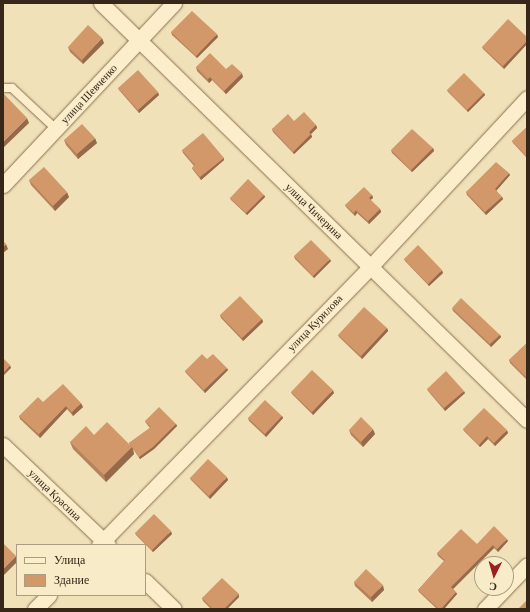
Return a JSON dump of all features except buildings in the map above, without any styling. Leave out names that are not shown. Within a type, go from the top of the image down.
[{"type":"street","name":"улица Чичерина","points":[[101,3],[527,420]]},
{"type":"street","name":"улица Шевченко","points":[[3,185],[174,3]]},
{"type":"street","name":"улица Курилова","points":[[103,544],[371,266],[527,98]]},
{"type":"street","name":"улица Красина","points":[[3,444],[103,544]]},
{"type":"street","points":[[514,579],[527,565]]},
{"type":"street","points":[[146,582],[174,609]]},
{"type":"street","points":[[35,609],[48,596]]},
{"type":"street","points":[[485,609],[497,596]]},
{"type":"lane","points":[[3,88],[12,88],[56,129]]}]
